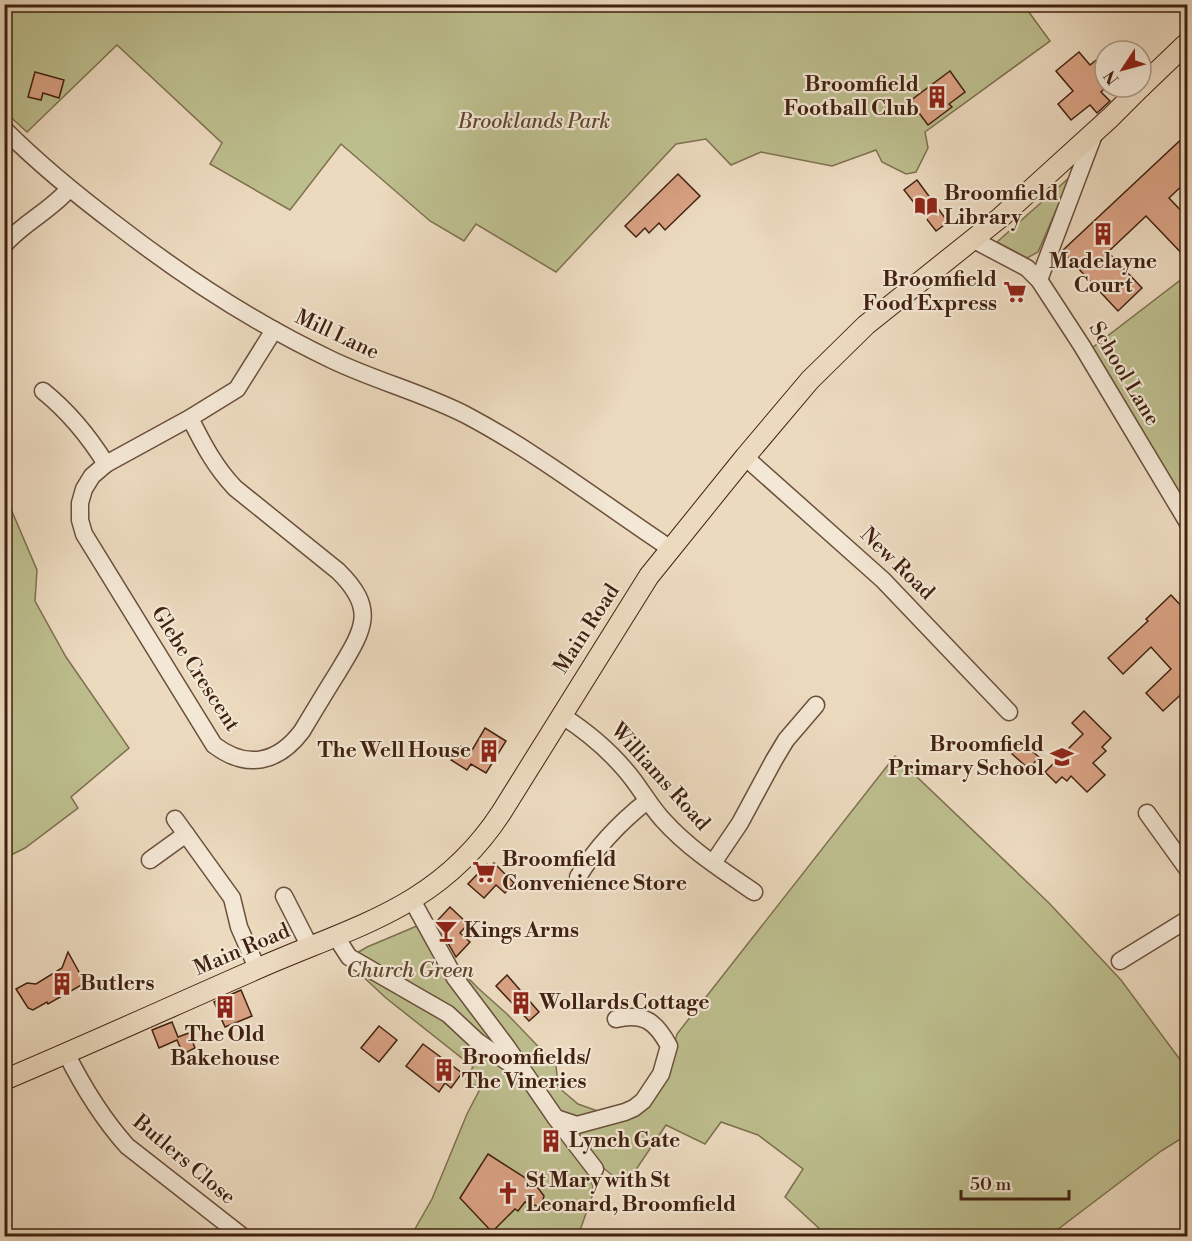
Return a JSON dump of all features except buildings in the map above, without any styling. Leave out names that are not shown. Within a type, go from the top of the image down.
[{"type":"main road","name":"Main Road","points":[[1153,76],[1188,42]]},
{"type":"main road","name":"Main Road","points":[[4,1080],[258,968],[381,918],[412,900],[451,871],[477,846],[501,813],[621,618],[671,549],[810,380],[848,342],[912,287],[974,240],[1128,99]]},
{"type":"street","name":"Mill Lane","points":[[4,129],[69,189],[178,270],[274,330],[333,361],[438,402],[465,415],[558,472],[671,549]]},
{"type":"street","points":[[1039,280],[1095,131]]},
{"type":"street","points":[[4,245],[15,233],[47,211],[69,189]]},
{"type":"street","name":"School Lane","points":[[974,240],[1026,268],[1039,280],[1082,346],[1188,523]]},
{"type":"street","name":"Glebe Crescent","points":[[190,418],[222,474],[235,488],[351,583],[362,606],[363,617],[358,640],[302,731],[281,753],[266,759],[253,761],[239,759],[214,745],[84,534],[80,520],[80,503],[84,489],[92,476],[106,464],[190,418],[237,389],[274,330]]},
{"type":"street","points":[[43,391],[62,406],[78,424],[106,464]]},
{"type":"street","name":"New Road","points":[[745,457],[883,580],[1009,712]]},
{"type":"street","points":[[713,863],[740,823],[786,740],[816,705]]},
{"type":"street","name":"Williams Road","points":[[561,714],[589,733],[609,751],[629,774],[662,820],[685,842],[754,892]]},
{"type":"street","points":[[578,877],[605,837],[622,820],[647,801]]},
{"type":"street","points":[[1147,813],[1188,870]]},
{"type":"street","points":[[175,819],[232,898],[239,927],[258,968]]},
{"type":"street","points":[[150,860],[186,834]]},
{"type":"street","points":[[284,896],[310,947]]},
{"type":"street","points":[[412,900],[445,963],[461,1005],[454,1014],[448,1014]]},
{"type":"street","points":[[1120,962],[1188,919]]},
{"type":"street","points":[[336,937],[349,957],[448,1014],[478,1042],[522,1072]]},
{"type":"street","points":[[445,963],[507,1047],[555,1118],[595,1169]]},
{"type":"street","points":[[555,1118],[577,1125],[625,1112],[643,1101],[661,1074],[669,1046],[661,1032],[647,1019],[629,1016],[616,1019]]},
{"type":"street","name":"Butlers Close","points":[[66,1053],[84,1088],[127,1146],[242,1236]]},
{"type":"green space","name":"Brooklands Park","points":[[1023,4],[1050,41],[925,132],[928,148],[916,172],[906,174],[882,162],[876,150],[832,166],[761,152],[731,165],[706,139],[676,144],[556,272],[476,224],[464,241],[430,221],[341,144],[290,210],[210,164],[222,143],[117,45],[27,132],[5,112],[5,5]]},
{"type":"green space","points":[[1071,176],[1038,252],[1027,258],[997,242]]},
{"type":"green space","points":[[1187,275],[1187,516],[1092,348]]},
{"type":"green space","points":[[5,495],[37,570],[35,601],[66,657],[129,748],[71,797],[78,808],[25,848],[5,858]]},
{"type":"green space","name":"Church Green","points":[[895,756],[1049,903],[1121,980],[1187,1069],[1187,1135],[1161,1151],[1049,1236],[818,1236],[823,1232],[785,1197],[803,1169],[758,1135],[721,1122],[705,1144],[666,1125],[625,1186],[594,1160],[588,1169],[594,1191],[578,1236],[411,1236],[432,1199],[467,1114],[480,1089],[466,1079],[473,1067],[386,998],[345,960],[367,947],[417,926],[556,1065],[558,1087],[578,1104],[620,1119],[635,1117],[667,1071],[677,1034]]},
{"type":"place","name":"Broomfield Football Club","points":[[937,97]]},
{"type":"place","name":"Broomfield Library","points":[[926,206]]},
{"type":"place","name":"Madelayne Court","points":[[1103,234]]},
{"type":"place","name":"Broomfield Food Express","points":[[1015,292]]},
{"type":"place","name":"The Well House","points":[[489,751]]},
{"type":"place","name":"Broomfield Primary School","points":[[1062,757]]},
{"type":"place","name":"Broomfield Convenience Store","points":[[484,872]]},
{"type":"place","name":"Kings Arms","points":[[446,931]]},
{"type":"place","name":"Butlers","points":[[62,984]]},
{"type":"place","name":"Wollards Cottage","points":[[521,1003]]},
{"type":"place","name":"The Old Bakehouse","points":[[225,1007]]},
{"type":"place","name":"Broomfields/ The Vineries","points":[[444,1070]]},
{"type":"place","name":"Lynch Gate","points":[[551,1141]]},
{"type":"place","name":"St Mary with St Leonard, Broomfield","points":[[508,1193]]}]
